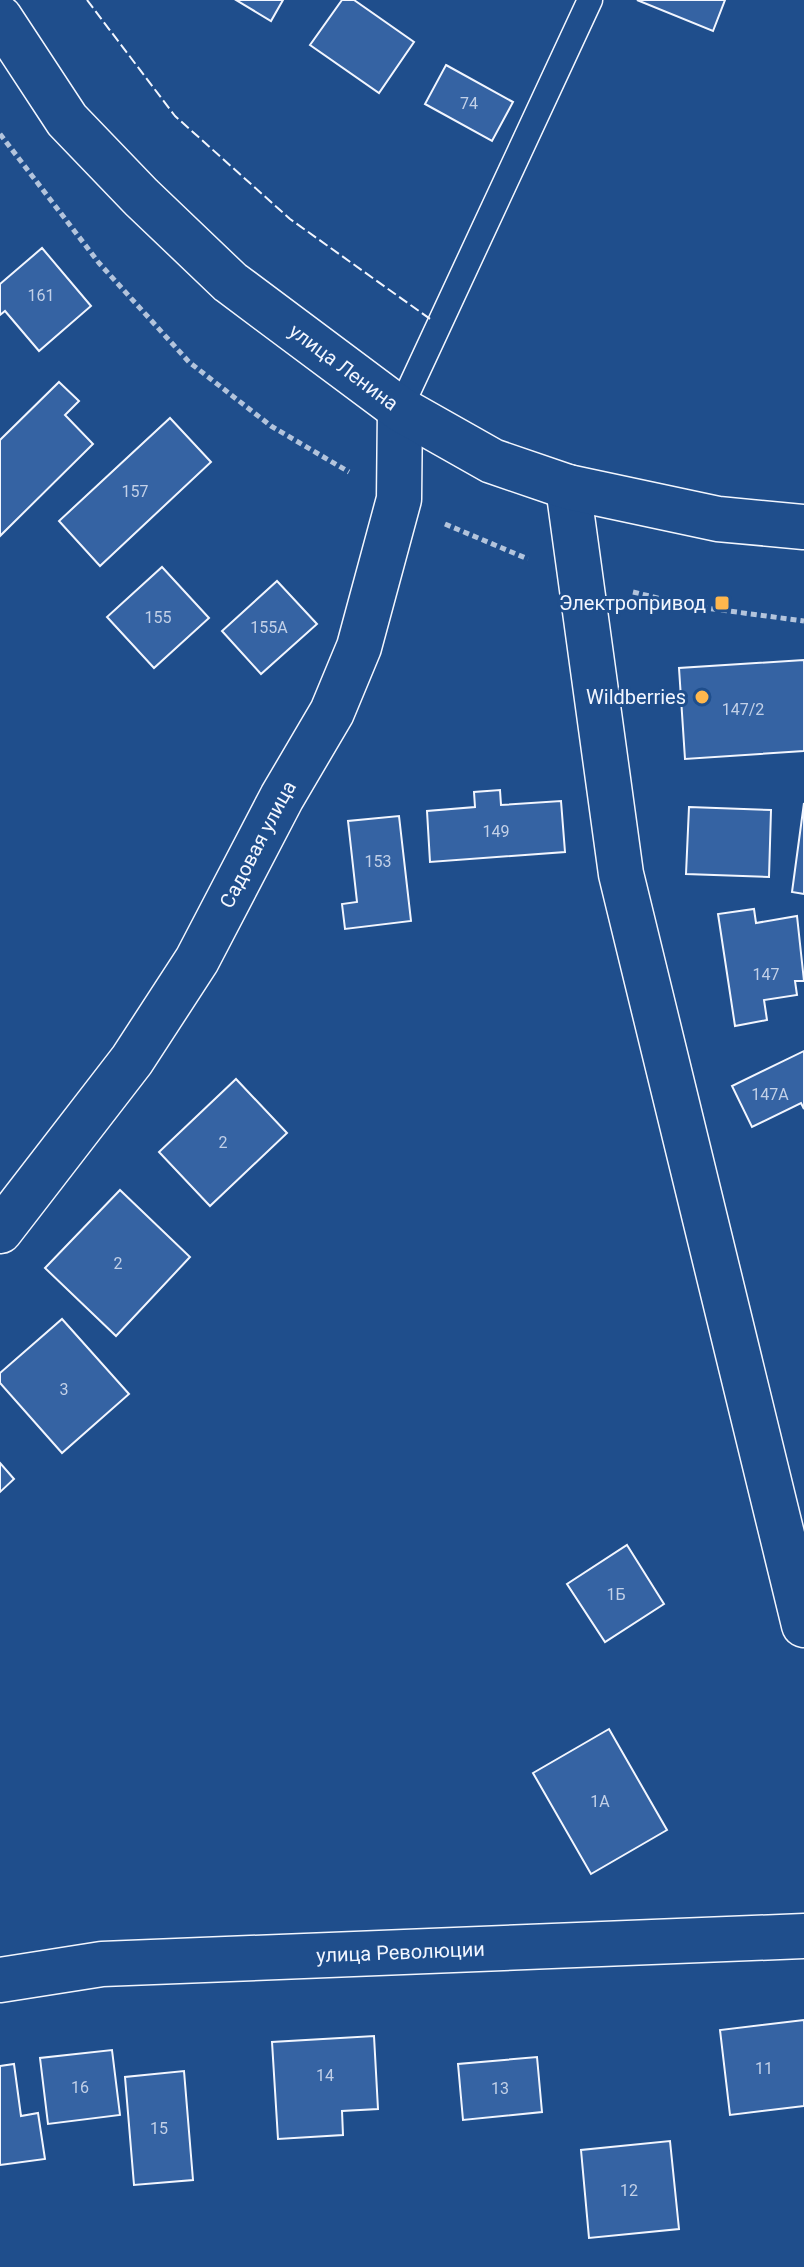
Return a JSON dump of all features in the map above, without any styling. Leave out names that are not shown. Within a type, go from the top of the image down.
[{"type":"street","name":"улица Ленина","points":[[0,18],[67,120],[141,197],[230,282],[400,409],[492,461],[568,487],[718,519],[804,527]]},
{"type":"street","name":"Садовая улица","points":[[0,1231],[132,1060],[189,972],[282,797],[332,712],[359,647],[399,499],[400,409]]},
{"type":"street","points":[[568,487],[621,874],[804,1625]]},
{"type":"street","name":"улица Революции","points":[[0,1980],[102,1964],[804,1936]]},
{"type":"lane","points":[[400,409],[590,0]]},
{"type":"building","points":[[236,0],[283,0],[271,21]]},
{"type":"building","points":[[342,0],[354,0],[414,42],[379,93],[310,45]]},
{"type":"building","points":[[637,0],[725,0],[713,31]]},
{"type":"building","points":[[446,65],[513,102],[492,141],[425,104]]},
{"type":"building","points":[[42,248],[91,306],[39,351],[5,311],[0,315],[0,284]]},
{"type":"building","points":[[59,382],[79,401],[65,415],[93,444],[0,536],[0,440]]},
{"type":"building","points":[[170,418],[211,462],[100,566],[59,521]]},
{"type":"building","points":[[162,567],[209,618],[154,668],[107,617]]},
{"type":"building","points":[[277,581],[317,624],[261,674],[222,631]]},
{"type":"building","points":[[804,660],[804,751],[685,759],[679,668]]},
{"type":"building","points":[[500,790],[501,805],[561,801],[565,852],[430,862],[427,811],[475,807],[474,792]]},
{"type":"building","points":[[804,803],[804,894],[792,892]]},
{"type":"building","points":[[689,807],[771,810],[769,877],[686,874]]},
{"type":"building","points":[[399,816],[411,921],[345,929],[342,904],[357,902],[348,821]]},
{"type":"building","points":[[754,909],[756,923],[797,916],[804,981],[795,981],[797,995],[764,1000],[767,1020],[735,1026],[718,914]]},
{"type":"building","points":[[804,1051],[804,1109],[801,1103],[752,1127],[732,1086]]},
{"type":"building","points":[[236,1079],[287,1133],[210,1206],[159,1152]]},
{"type":"building","points":[[120,1190],[190,1257],[116,1336],[45,1268]]},
{"type":"building","points":[[62,1319],[129,1394],[62,1453],[0,1383],[0,1373]]},
{"type":"building","points":[[0,1463],[14,1479],[0,1492]]},
{"type":"building","points":[[627,1545],[664,1604],[605,1642],[567,1584]]},
{"type":"building","points":[[609,1729],[667,1830],[591,1874],[533,1773]]},
{"type":"building","points":[[804,2020],[804,2106],[730,2115],[720,2030]]},
{"type":"building","points":[[374,2036],[378,2109],[342,2111],[343,2135],[278,2139],[272,2042]]},
{"type":"building","points":[[112,2050],[120,2115],[48,2124],[40,2058]]},
{"type":"building","points":[[537,2057],[542,2112],[463,2120],[458,2064]]},
{"type":"building","points":[[14,2064],[21,2116],[38,2113],[45,2159],[0,2165],[0,2066]]},
{"type":"building","points":[[184,2071],[193,2180],[134,2185],[125,2077]]},
{"type":"building","points":[[670,2141],[679,2229],[589,2238],[581,2150]]},
{"type":"fence","points":[[87,0],[175,116],[290,219],[433,321]]},
{"type":"place","name":"Электропривод","points":[[722,603]]},
{"type":"place","name":"Wildberries","points":[[702,697]]}]
